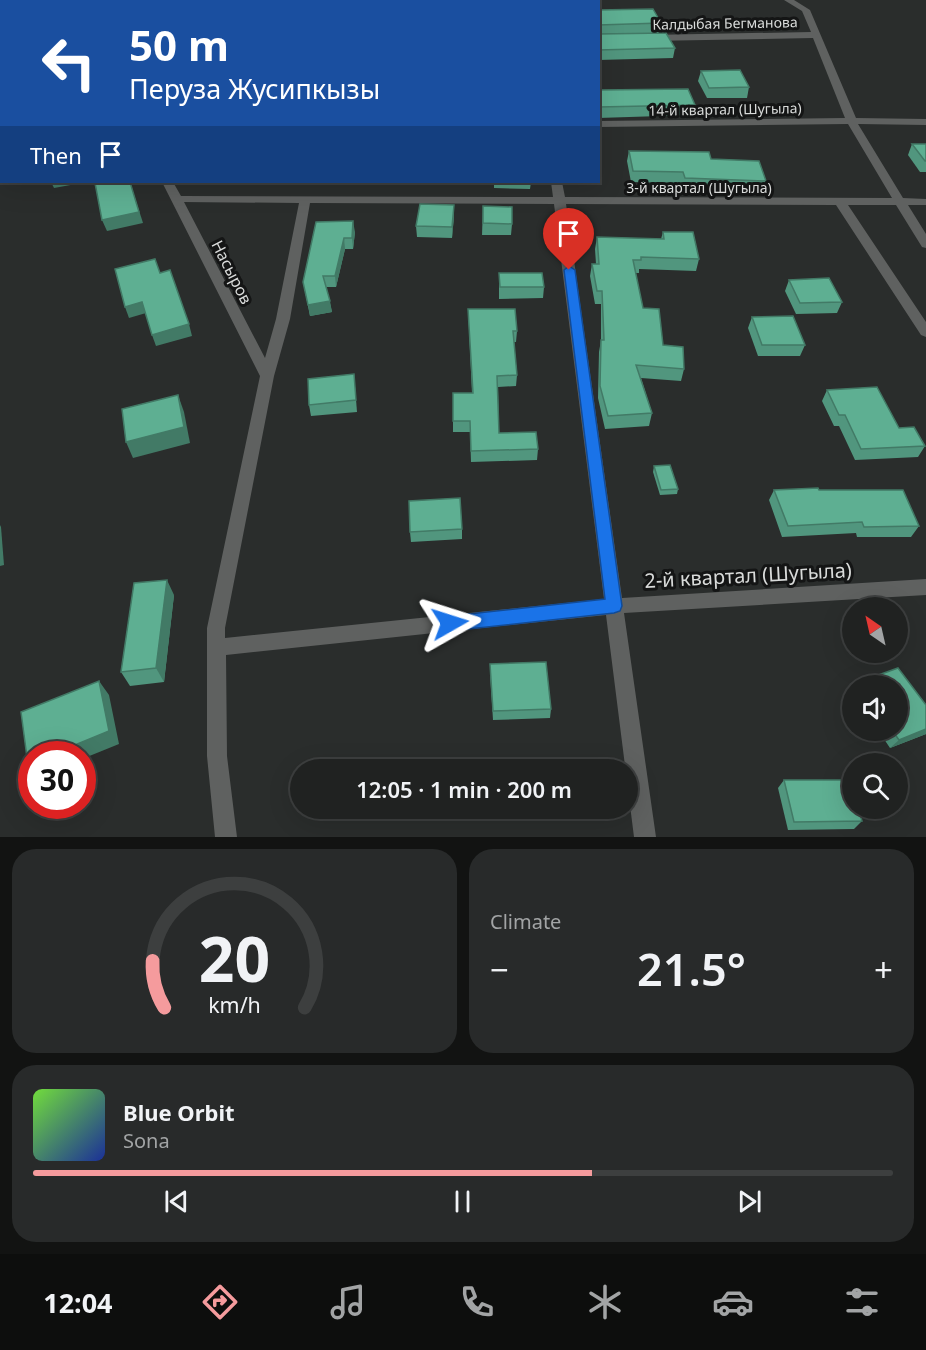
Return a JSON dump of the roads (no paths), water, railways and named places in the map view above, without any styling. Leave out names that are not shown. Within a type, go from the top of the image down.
[{"type":"street","points":[[788,0],[806,10],[857,134],[926,244]]},
{"type":"street","name":"Калдыбая Бегманова","points":[[644,38],[816,35]]},
{"type":"street","name":"14-й квартал (Шугыла)","points":[[600,124],[926,122]]},
{"type":"street","name":"Насыров","points":[[168,183],[267,376]]},
{"type":"street","points":[[557,183],[645,837]]},
{"type":"street","name":"3-й квартал (Шугыла)","points":[[176,199],[926,202]]},
{"type":"street","points":[[226,837],[217,756],[216,628],[267,376],[284,319],[305,201]]},
{"type":"street","points":[[840,202],[926,332]]},
{"type":"street","name":"2-й квартал (Шугыла)","points":[[215,648],[614,606],[926,587]]}]
